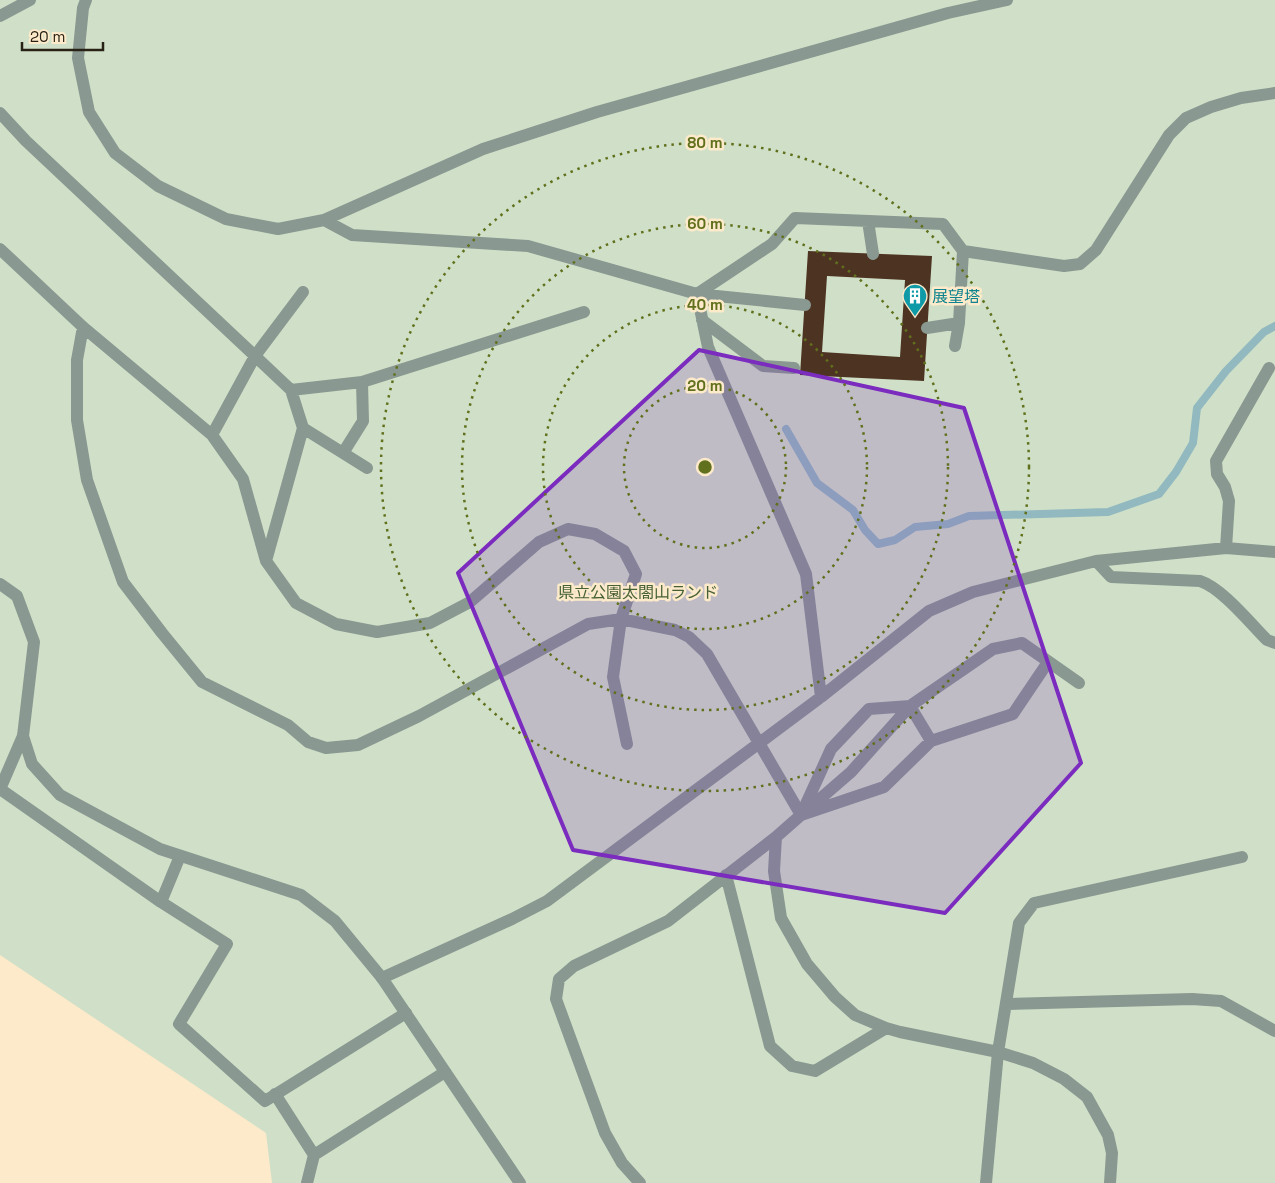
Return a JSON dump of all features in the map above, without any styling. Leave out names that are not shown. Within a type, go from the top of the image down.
[{"type":"street","points":[[0,16],[30,0]]},
{"type":"street","points":[[86,0],[82,8],[78,58],[89,112],[115,153],[158,186],[226,219],[278,229],[324,220],[482,149],[597,112],[938,16],[1008,0]]},
{"type":"street","points":[[962,251],[1064,266],[1080,264],[1096,250],[1169,135],[1186,118],[1241,98],[1275,93]]},
{"type":"street","points":[[0,113],[26,141],[291,390],[303,428],[266,561]]},
{"type":"street","points":[[697,294],[772,244],[795,218],[943,224],[962,251],[959,323],[955,346]]},
{"type":"street","points":[[324,220],[352,235],[528,246],[697,294],[805,305]]},
{"type":"street","points":[[868,221],[873,254]]},
{"type":"street","points":[[0,249],[83,328],[212,435],[243,479],[266,561],[296,603],[336,624],[377,632],[430,623],[470,602],[539,542],[568,529],[595,534],[624,551],[636,574],[621,619],[613,677],[627,744]]},
{"type":"street","points":[[212,435],[255,356],[304,292]]},
{"type":"street","points":[[697,294],[708,347],[806,574],[821,697]]},
{"type":"street","points":[[291,390],[362,382],[584,312]]},
{"type":"street","points":[[702,320],[763,366],[794,368]]},
{"type":"street","points":[[927,328],[959,323]]},
{"type":"street","points":[[83,328],[77,360],[77,420],[88,480],[123,582],[202,682],[288,726],[308,742],[326,748],[358,746],[419,716],[588,624],[621,619],[675,630],[689,637],[707,654],[801,815]]},
{"type":"street","points":[[1226,548],[1229,501],[1225,487],[1217,474],[1216,461],[1269,368]]},
{"type":"street","points":[[343,453],[363,421],[362,382]]},
{"type":"street","points":[[303,428],[367,468]]},
{"type":"street","points":[[382,978],[512,919],[547,901],[821,697],[929,611],[973,592],[1096,561],[1226,548],[1275,552]]},
{"type":"street","points":[[1096,561],[1111,577],[1200,581],[1208,583],[1218,590],[1267,640],[1275,643]]},
{"type":"street","points":[[0,584],[18,596],[34,642],[23,736],[0,789],[161,902],[228,944],[179,1024],[265,1101],[406,1013]]},
{"type":"street","points":[[640,1183],[622,1163],[605,1133],[556,999],[559,979],[574,966],[668,921],[776,837],[850,772],[910,706],[994,649],[1022,643],[1079,683]]},
{"type":"street","points":[[801,815],[884,787],[931,741],[1014,714],[1048,662]]},
{"type":"street","points":[[801,815],[831,749],[869,709],[910,706]]},
{"type":"street","points":[[910,706],[931,741]]},
{"type":"street","points":[[23,736],[32,764],[60,796],[160,849],[301,895],[335,921],[382,978],[520,1183]]},
{"type":"street","points":[[776,837],[774,871],[781,918],[807,964],[835,997],[855,1015],[886,1028],[998,1052],[1033,1063],[1064,1079],[1086,1097],[1108,1135],[1112,1153],[1110,1183]]},
{"type":"street","points":[[161,902],[180,856]]},
{"type":"street","points":[[986,1183],[998,1052],[1019,923],[1034,903],[1242,857]]},
{"type":"street","points":[[726,875],[770,1046],[792,1066],[815,1071],[886,1028]]},
{"type":"street","points":[[1006,1004],[1192,999],[1221,1001],[1275,1031]]},
{"type":"street","points":[[307,1183],[314,1155],[445,1072]]},
{"type":"street","points":[[276,1094],[314,1155]]},
{"type":"highlighted area","points":[[699,350],[964,408],[1081,763],[945,913],[573,850],[458,573]]},
{"type":"green space","name":"県立公園太閤山ランド","points":[[0,0],[1275,0],[1275,1183],[272,1183],[266,1133],[0,955]]},
{"type":"building","name":"展望塔","points":[[808,251],[932,256],[924,381],[800,375]],"holes":[[[827,276],[905,280],[900,357],[822,352]]]},
{"type":"waterway","points":[[786,429],[817,483],[853,510],[865,530],[878,544],[895,540],[915,527],[948,524],[969,516],[1108,512],[1159,494],[1176,472],[1193,443],[1197,408],[1226,371],[1264,332],[1275,326]]},
{"type":"place","name":"展望塔","points":[[915,317]]}]
